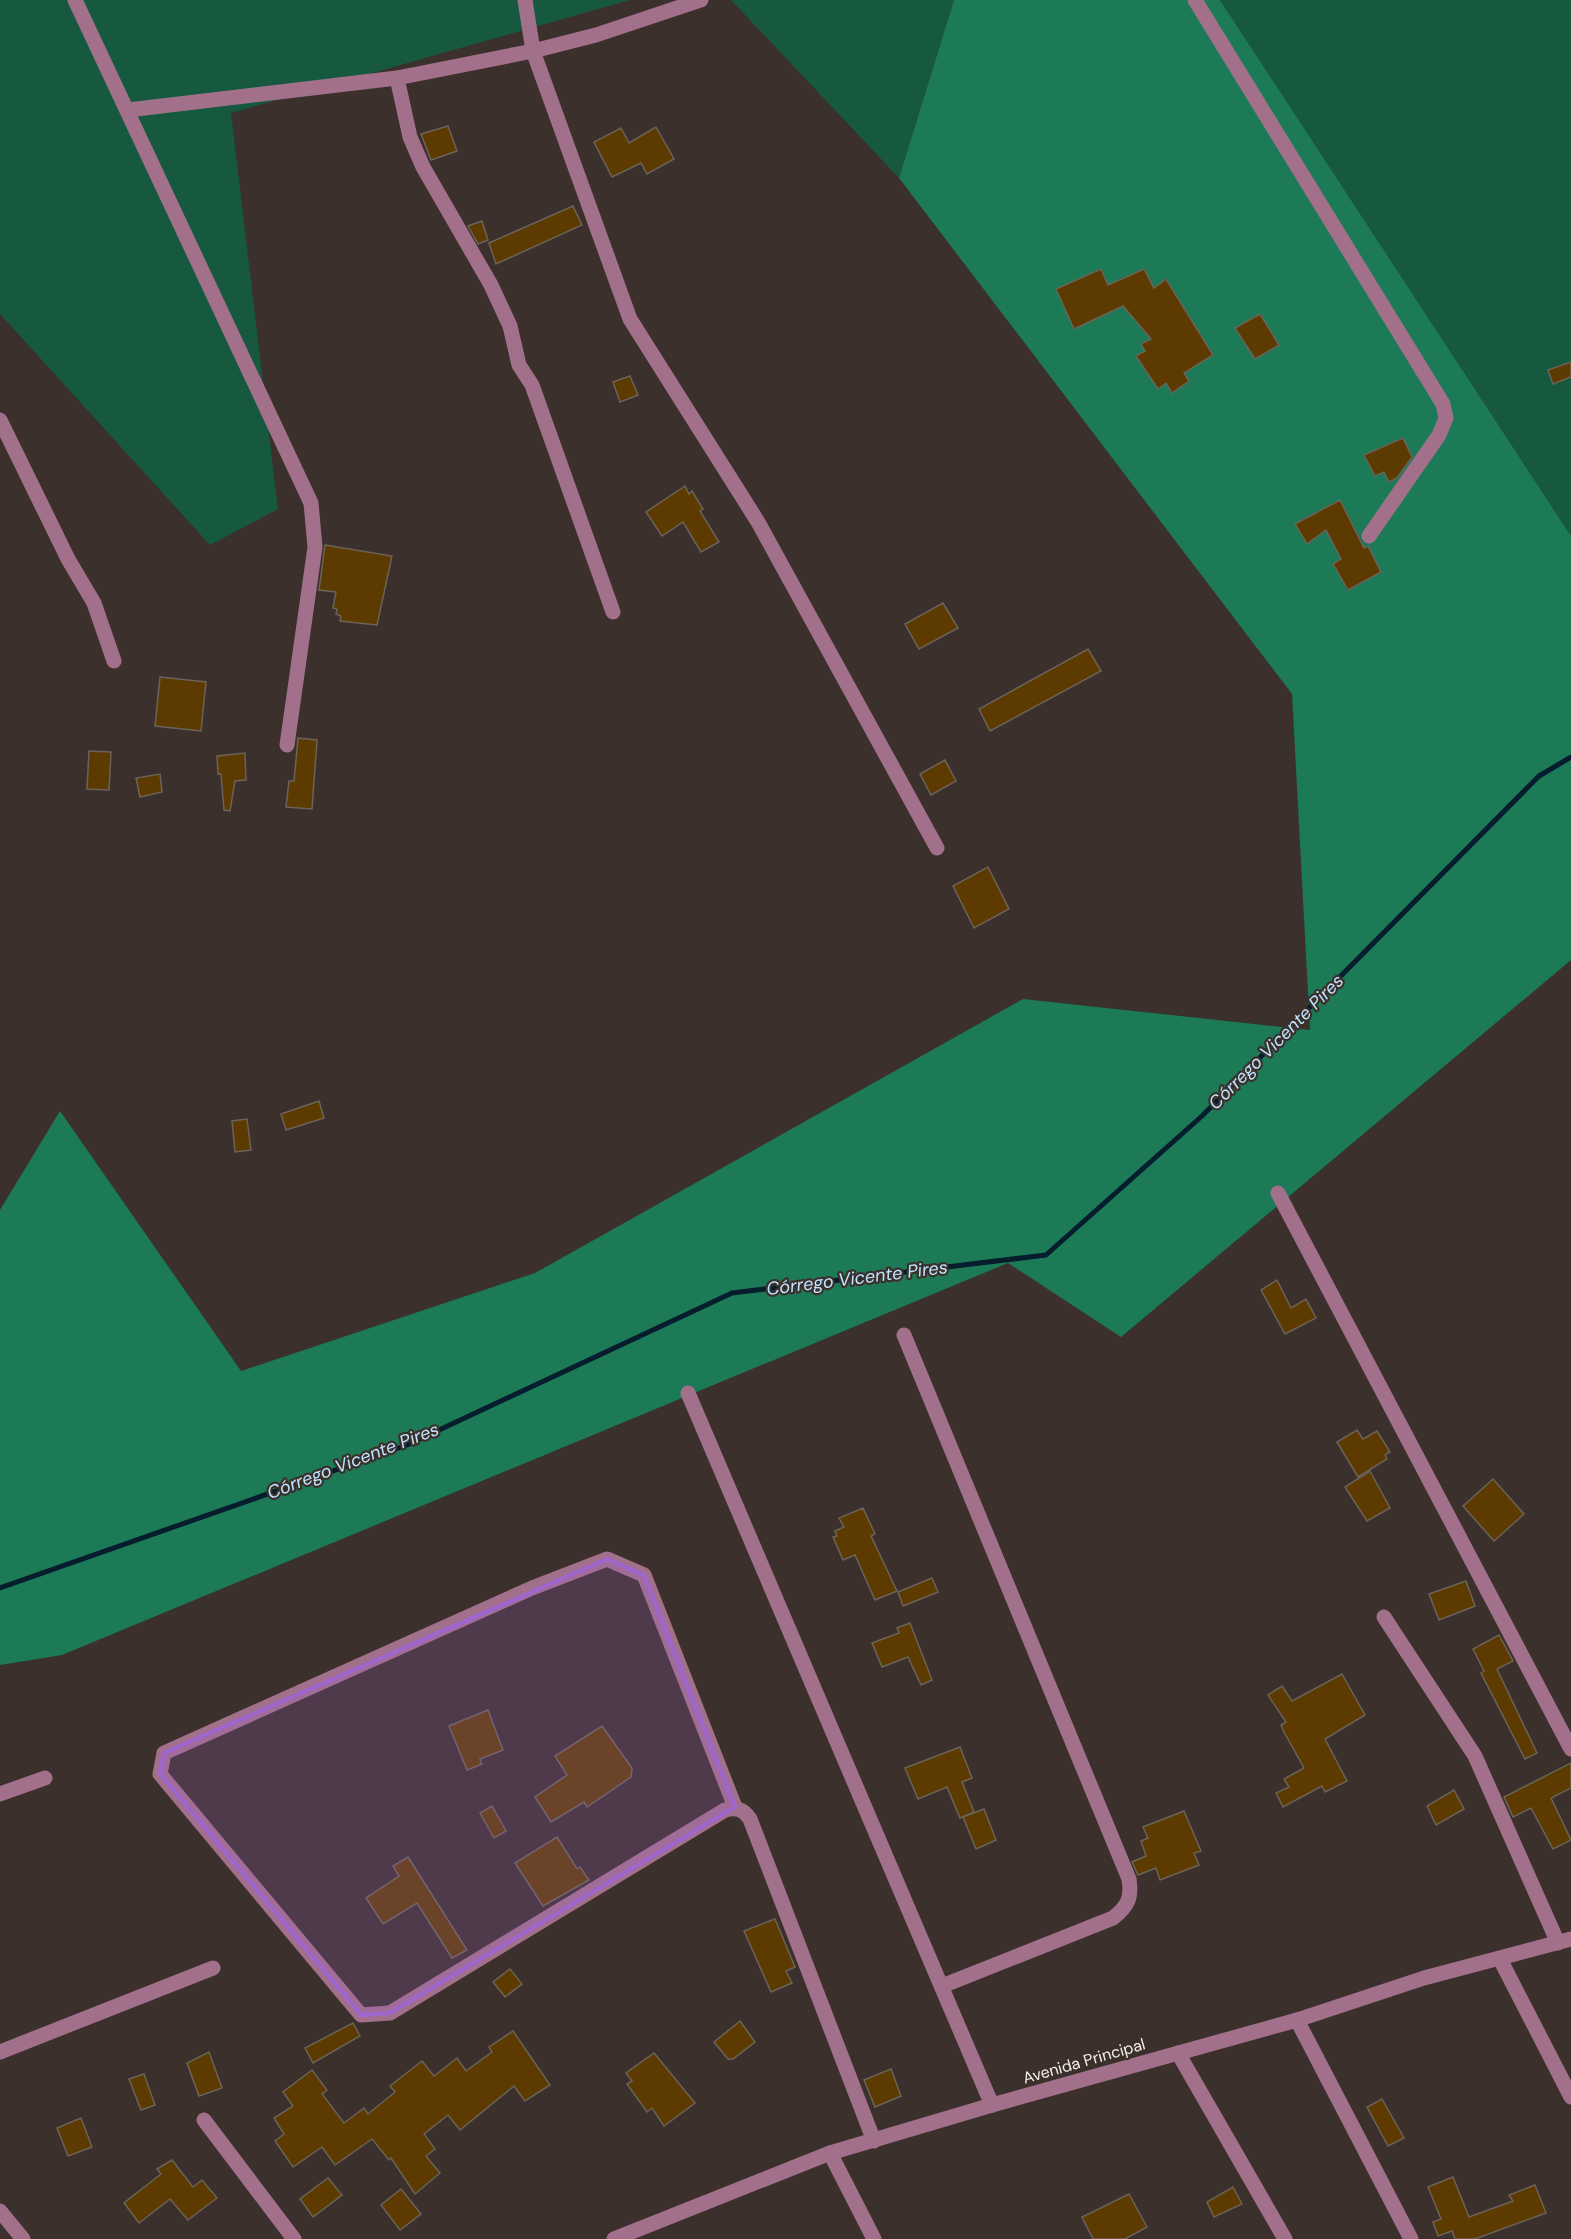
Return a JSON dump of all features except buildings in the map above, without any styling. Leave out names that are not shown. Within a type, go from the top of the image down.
[{"type":"street","points":[[75,0],[311,503],[315,547],[287,745]]},
{"type":"street","points":[[525,0],[533,51],[630,319],[758,522],[937,848]]},
{"type":"street","points":[[128,110],[397,78],[533,51],[596,35],[701,0]]},
{"type":"street","points":[[1195,0],[1443,404],[1446,418],[1439,435],[1369,536]]},
{"type":"street","points":[[397,78],[410,137],[423,167],[491,285],[510,326],[519,365],[532,385],[613,612]]},
{"type":"street","points":[[0,420],[68,559],[94,603],[114,661]]},
{"type":"street","points":[[1278,1193],[1571,1749]]},
{"type":"street","points":[[904,1335],[1129,1879],[1131,1894],[1125,1908],[1113,1918],[942,1986]]},
{"type":"street","points":[[688,1393],[992,2105]]},
{"type":"street","points":[[735,1808],[644,1575],[608,1559],[532,1588],[164,1753],[160,1774],[361,2015],[390,2013],[725,1810],[735,1808],[744,1810],[750,1819],[874,2140]]},
{"type":"street","points":[[1384,1617],[1474,1756],[1564,1941]]},
{"type":"street","points":[[0,1794],[45,1778]]},
{"type":"street","name":"Avenida Principal","points":[[614,2239],[830,2154],[874,2140],[1297,2020],[1424,1978],[1564,1941]]},
{"type":"street","points":[[1500,1959],[1571,2097]]},
{"type":"street","points":[[0,2052],[213,1968]]},
{"type":"street","points":[[1297,2020],[1411,2239]]},
{"type":"street","points":[[1178,2053],[1285,2239]]},
{"type":"street","points":[[204,2120],[294,2239]]},
{"type":"street","points":[[830,2154],[874,2239]]},
{"type":"street","points":[[0,2211],[23,2239]]},
{"type":"highlighted area","points":[[607,1559],[644,1575],[735,1807],[390,2013],[361,2015],[160,1774],[164,1753]]},
{"type":"green space","points":[[0,0],[630,0],[231,113],[278,509],[210,545],[0,314]]},
{"type":"green space","points":[[731,0],[954,0],[899,178]]},
{"type":"green space","points":[[954,0],[1220,0],[1571,536],[1571,960],[1121,1337],[1008,1263],[62,1655],[0,1665],[0,1210],[60,1111],[241,1371],[535,1273],[1023,999],[1310,1030],[1292,694],[899,178]]},
{"type":"green space","points":[[1220,0],[1571,0],[1571,536]]},
{"type":"waterway","name":"Córrego Vicente Pires","points":[[0,1588],[407,1445],[732,1293],[1046,1255],[1202,1116],[1539,776],[1571,757]]}]
